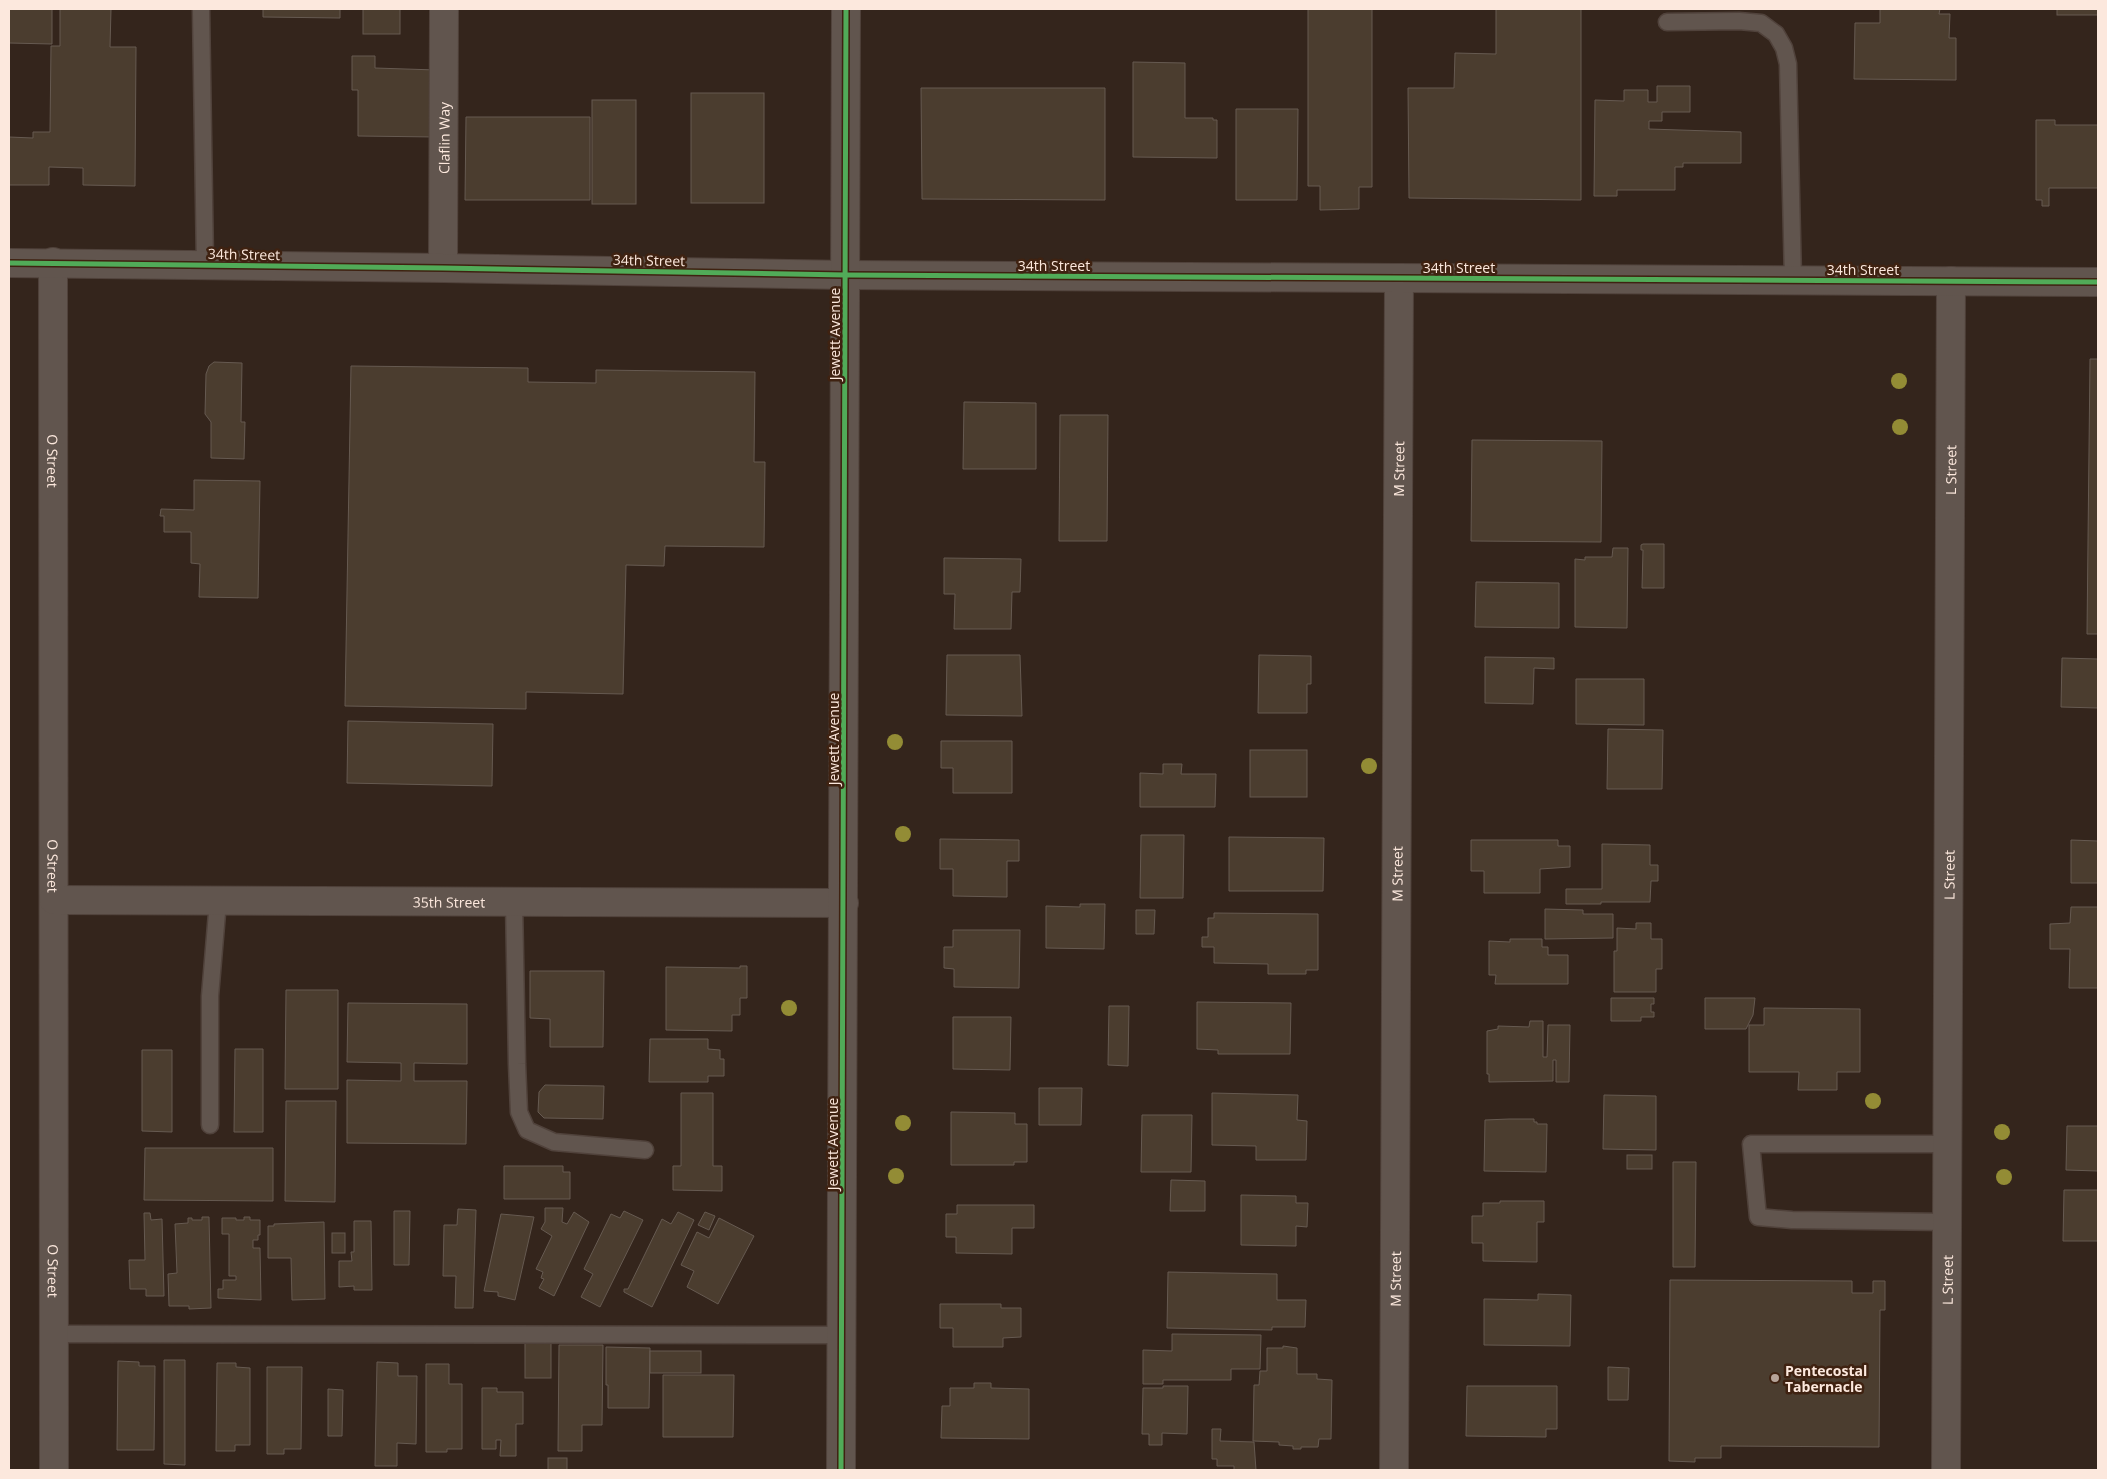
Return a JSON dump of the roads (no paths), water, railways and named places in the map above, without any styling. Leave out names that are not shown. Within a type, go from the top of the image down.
[{"type":"street","name":"Claflin Way","points":[[443,268],[444,9]]},
{"type":"street","name":"Jewett Avenue","points":[[841,1470],[846,9]]},
{"type":"street","name":"O Street","points":[[53,262],[54,1470]]},
{"type":"street","name":"34th Street","points":[[9,263],[205,264],[846,275],[2098,282]]},
{"type":"street","name":"M Street","points":[[1394,1470],[1399,278]]},
{"type":"street","name":"L Street","points":[[1946,1470],[1951,281]]},
{"type":"street","name":"35th Street","points":[[54,900],[844,903]]},
{"type":"lane","points":[[201,9],[205,264]]},
{"type":"lane","points":[[1667,22],[1739,21],[1761,23],[1776,34],[1784,48],[1788,64],[1793,280]]},
{"type":"lane","points":[[210,1125],[210,996],[218,901]]},
{"type":"lane","points":[[514,902],[519,1102],[520,1112],[527,1130],[554,1142],[644,1150]]},
{"type":"lane","points":[[1947,1222],[1792,1220],[1758,1217],[1751,1144],[1948,1144]]},
{"type":"lane","points":[[54,1334],[842,1336]]},
{"type":"place","name":"Pentecostal Tabernacle","points":[[1775,1378]]}]
